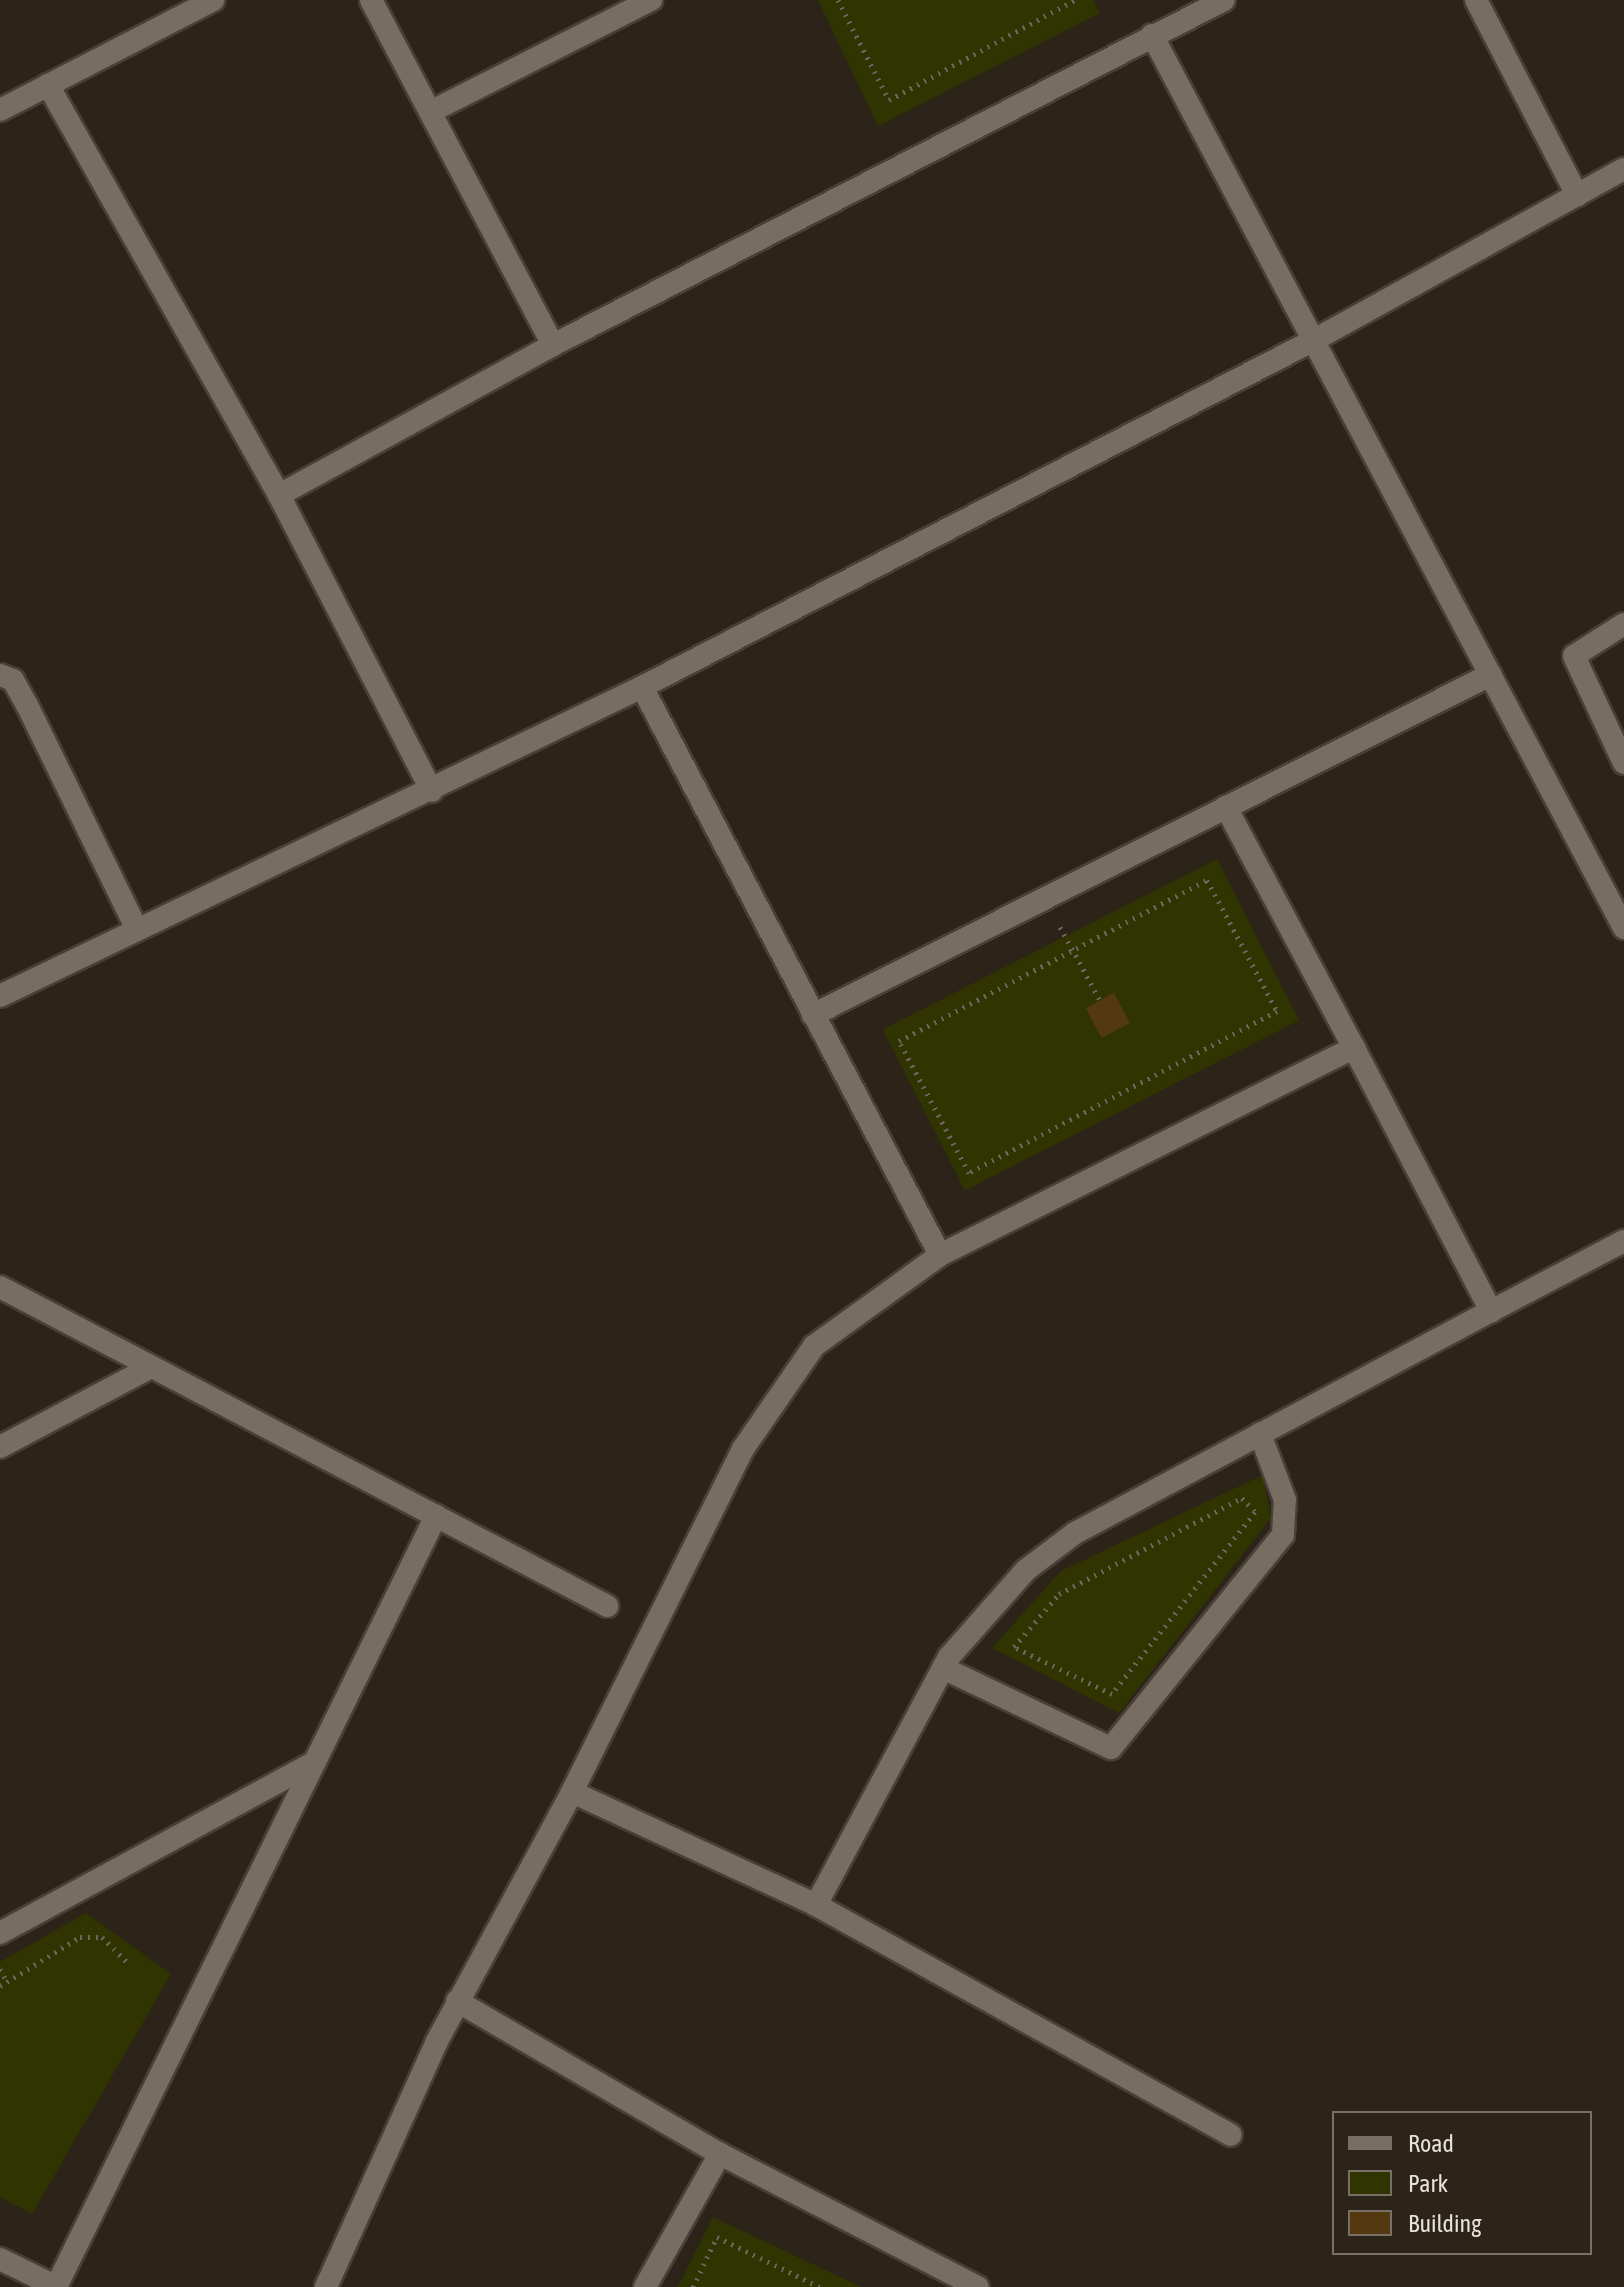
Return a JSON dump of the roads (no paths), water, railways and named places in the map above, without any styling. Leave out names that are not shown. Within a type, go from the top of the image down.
[{"type":"street","points":[[0,110],[213,0]]},
{"type":"street","points":[[371,0],[553,345]]},
{"type":"street","points":[[432,111],[651,0]]},
{"type":"street","points":[[279,495],[553,345],[1224,0]]},
{"type":"street","points":[[1476,0],[1577,195]]},
{"type":"street","points":[[1152,35],[1624,928]]},
{"type":"street","points":[[48,85],[279,495],[432,791]]},
{"type":"street","points":[[0,996],[432,791],[642,687],[1314,340],[1624,169]]},
{"type":"street","points":[[1624,624],[1574,656],[1624,763]]},
{"type":"street","points":[[0,675],[13,680],[27,705],[137,930]]},
{"type":"street","points":[[813,1015],[1490,675]]},
{"type":"street","points":[[642,687],[940,1255]]},
{"type":"street","points":[[1226,807],[1491,1311]]},
{"type":"street","points":[[326,2287],[457,2001],[572,1792],[743,1449],[791,1372],[855,1312],[940,1255],[1354,1048]]},
{"type":"street","points":[[816,1905],[943,1668],[1026,1570],[1075,1533],[1624,1241]]},
{"type":"street","points":[[0,1287],[607,1606]]},
{"type":"street","points":[[0,1447],[151,1367]]},
{"type":"street","points":[[943,1668],[1111,1748],[1283,1535],[1285,1500],[1260,1434]]},
{"type":"street","points":[[0,2259],[56,2287],[436,1516]]},
{"type":"street","points":[[0,1933],[315,1762]]},
{"type":"street","points":[[572,1792],[816,1905],[1231,2135]]},
{"type":"street","points":[[457,2001],[944,2280],[978,2287]]},
{"type":"street","points":[[645,2287],[720,2154]]}]
